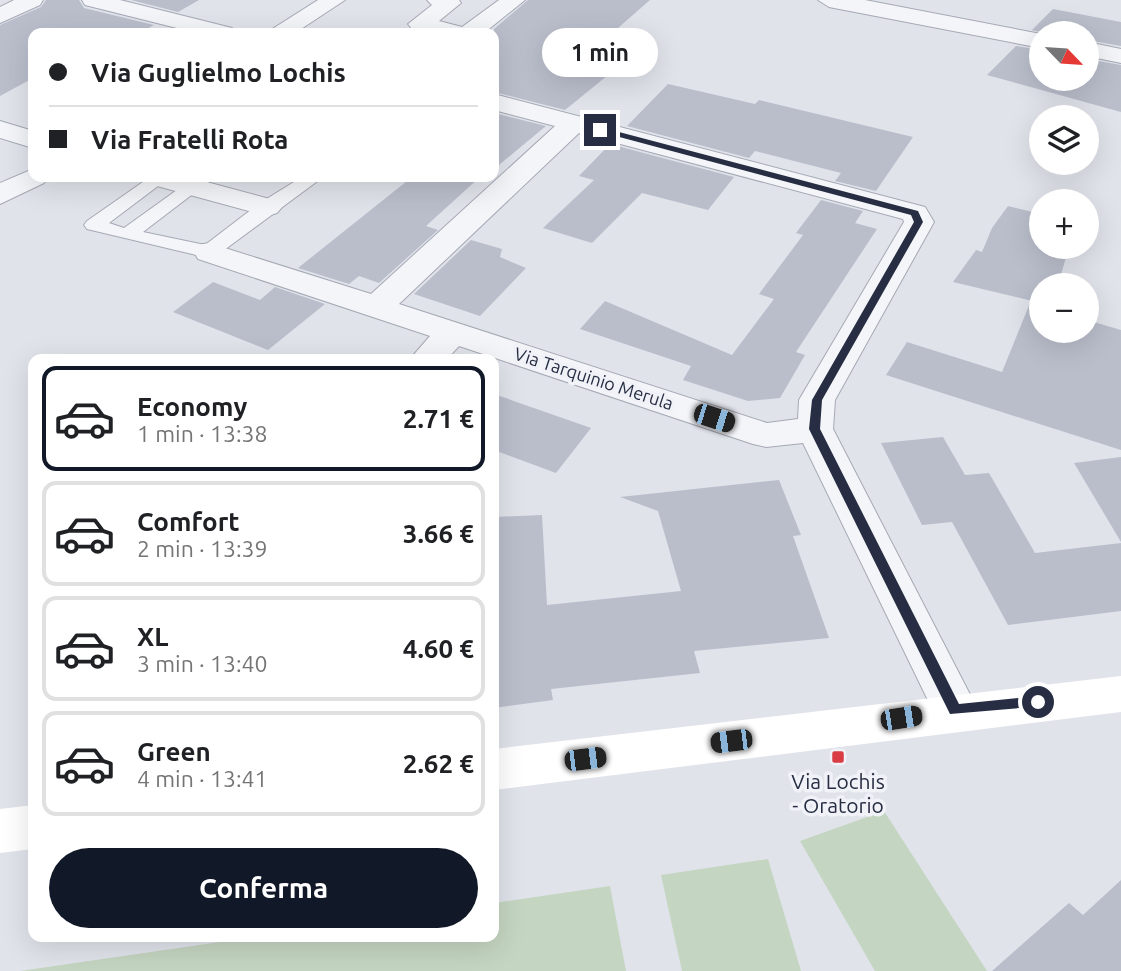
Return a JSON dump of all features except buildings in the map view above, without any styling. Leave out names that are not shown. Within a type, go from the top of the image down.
[{"type":"street","points":[[0,16],[33,0]]},
{"type":"street","points":[[93,0],[204,28]]},
{"type":"street","points":[[286,28],[334,0]]},
{"type":"street","points":[[437,28],[420,24],[450,3],[438,0]]},
{"type":"street","points":[[476,28],[514,0]]},
{"type":"street","points":[[829,0],[1029,39]]},
{"type":"street","points":[[1099,51],[1121,56]]},
{"type":"street","points":[[499,103],[915,213],[919,222],[817,400],[815,429],[955,710]]},
{"type":"street","points":[[377,306],[574,123]]},
{"type":"street","points":[[0,129],[28,138]]},
{"type":"street","points":[[0,195],[28,180]]},
{"type":"street","points":[[199,182],[267,208]]},
{"type":"street","name":"Via Tarquinio Merula","points":[[209,252],[766,435],[815,429]]},
{"type":"street","points":[[432,354],[454,331]]},
{"type":"street","points":[[499,769],[817,731],[955,710],[1121,694]]},
{"type":"street","points":[[0,831],[28,828]]},
{"type":"lane","points":[[152,182],[94,225],[127,235],[209,252],[306,182]]},
{"type":"lane","points":[[127,235],[199,182]]},
{"type":"green space","points":[[884,811],[987,971],[875,971],[800,841]]},
{"type":"green space","points":[[768,859],[801,971],[682,971],[661,875]]},
{"type":"green space","points":[[610,886],[626,971],[20,971],[221,942],[499,942],[499,902]]},
{"type":"place","name":"Via Lochis - Oratorio","points":[[838,757]]},
{"type":"route","points":[[600,130],[915,213],[919,222],[817,400],[815,429],[955,710],[1038,702]]}]
